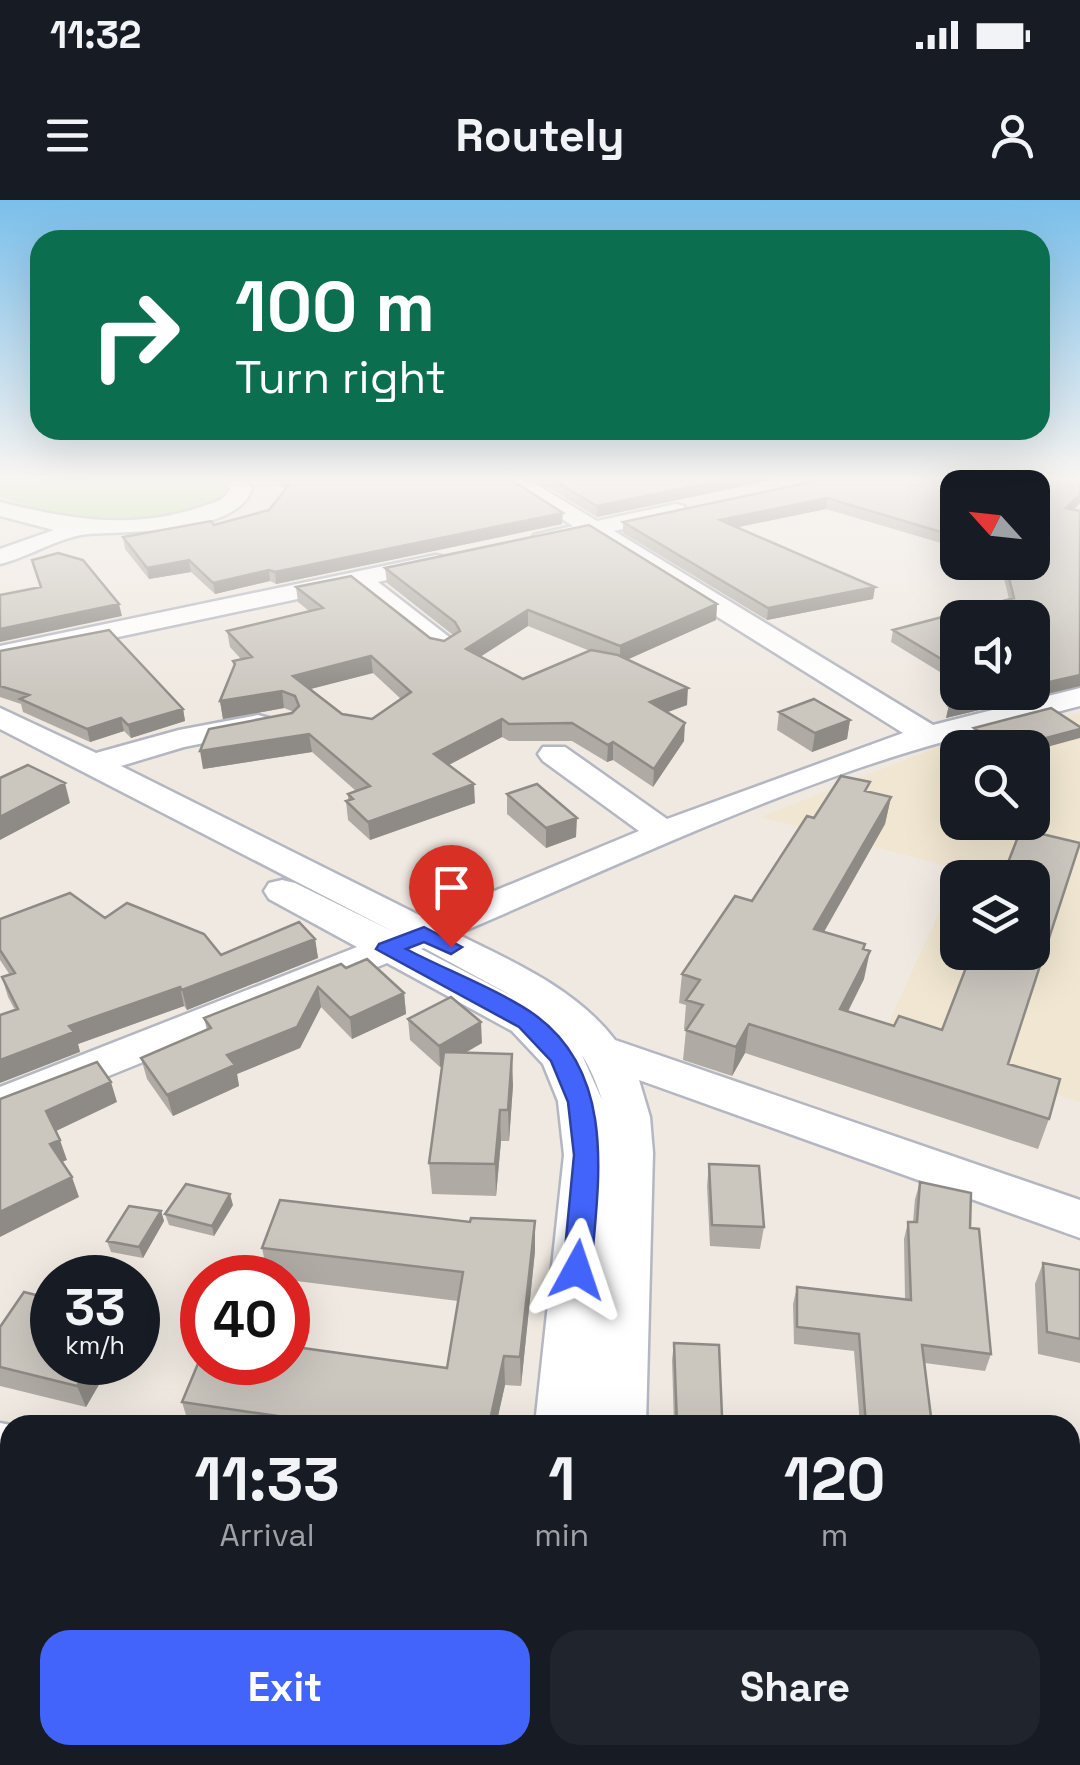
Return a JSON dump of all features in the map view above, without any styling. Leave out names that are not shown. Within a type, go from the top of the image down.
[{"type":"street","points":[[630,550],[928,735]]},
{"type":"street","points":[[0,654],[467,556]]},
{"type":"street","points":[[358,578],[443,646]]},
{"type":"street","points":[[265,598],[290,626]]},
{"type":"street","points":[[99,633],[123,661]]},
{"type":"street","points":[[0,1104],[846,762],[928,735],[1080,697]]},
{"type":"street","points":[[0,717],[92,764],[406,941],[527,1021],[562,1058],[580,1102],[588,1155],[564,1415]]},
{"type":"street","points":[[92,764],[179,739],[283,722]]},
{"type":"street","points":[[0,739],[406,941],[563,1008],[600,1050],[618,1082],[628,1123],[625,1327],[619,1415]]},
{"type":"street","points":[[554,754],[665,832]]},
{"type":"street","points":[[600,1050],[1080,1219]]},
{"type":"shaded area","points":[[1080,713],[1080,1102],[881,1039],[940,910],[940,970],[1050,970],[1050,860],[940,860],[940,864],[761,817],[930,750],[932,744],[940,744],[940,840],[1050,840],[1050,730],[1019,730]]},
{"type":"building","points":[[133,550],[382,550],[213,583],[189,560],[147,568]]},
{"type":"building","points":[[470,550],[630,550],[717,604],[620,646],[528,610],[466,649],[523,679],[591,650],[618,655],[688,688],[650,702],[685,723],[654,769],[613,742],[608,745],[572,723],[509,724],[502,719],[434,754],[474,784],[368,822],[346,801],[353,799],[348,794],[370,786],[309,734],[200,751],[209,729],[292,713],[299,706],[295,696],[282,691],[220,701],[233,661],[252,657],[227,631],[323,608],[296,587],[351,576],[430,638],[444,641],[460,631],[455,622],[385,568]],"holes":[[[371,656],[411,692],[372,719],[342,714],[293,676]]]},
{"type":"building","points":[[670,550],[789,550],[875,587],[768,608]]},
{"type":"building","points":[[1050,550],[1080,550],[1080,675],[1050,682],[1050,600],[1006,600],[1014,598],[1010,580],[1050,580]]},
{"type":"building","points":[[58,553],[83,560],[119,604],[0,629],[0,595],[41,587],[32,560]]},
{"type":"building","points":[[940,618],[940,658],[893,630]]},
{"type":"building","points":[[109,630],[183,709],[128,725],[121,718],[87,729],[20,699],[29,695],[0,686],[0,651]]},
{"type":"building","points":[[814,699],[850,720],[815,733],[779,712]]},
{"type":"building","points":[[1050,710],[1080,729],[1050,737],[1050,730],[974,728]]},
{"type":"building","points":[[28,765],[65,783],[0,817],[0,778]]},
{"type":"building","points":[[841,776],[870,782],[865,791],[891,797],[814,929],[865,944],[863,949],[870,951],[840,1009],[894,1026],[899,1016],[942,1030],[965,970],[1039,970],[1008,1064],[1060,1079],[1049,1119],[749,1024],[736,1047],[686,1030],[703,1005],[686,1000],[700,980],[682,974],[735,896],[752,901],[807,816],[814,818]]},
{"type":"building","points":[[537,784],[577,818],[546,828],[507,794]]},
{"type":"building","points":[[1050,836],[1080,843],[1050,935],[1050,860],[1009,860],[1017,840],[1050,840]]},
{"type":"building","points":[[70,893],[105,918],[127,903],[204,934],[221,955],[299,922],[315,939],[182,990],[180,987],[69,1026],[74,1032],[0,1060],[0,1015],[18,1009],[2,977],[15,973],[0,950],[0,919]]},
{"type":"building","points":[[367,959],[404,993],[350,1018],[318,987],[297,1027],[227,1055],[235,1065],[167,1095],[141,1058],[211,1028],[204,1018],[341,964],[346,968]]},
{"type":"building","points":[[451,997],[481,1022],[439,1046],[408,1019]]},
{"type":"building","points":[[444,1052],[512,1054],[508,1110],[500,1110],[495,1164],[429,1163]]},
{"type":"building","points":[[97,1062],[111,1082],[46,1111],[60,1140],[50,1144],[72,1177],[0,1212],[0,1099]]},
{"type":"building","points":[[709,1164],[759,1166],[764,1227],[712,1225]]},
{"type":"building","points":[[920,1182],[971,1193],[970,1228],[979,1229],[991,1354],[922,1345],[931,1415],[865,1415],[859,1334],[797,1327],[797,1287],[911,1300],[908,1222],[917,1222]]},
{"type":"building","points":[[186,1184],[230,1194],[212,1226],[165,1214]]},
{"type":"building","points":[[280,1200],[470,1222],[471,1218],[535,1221],[520,1357],[504,1356],[491,1415],[270,1415],[182,1402],[189,1385],[310,1385],[310,1349],[447,1368],[463,1272],[262,1248]]},
{"type":"building","points":[[129,1206],[161,1211],[139,1247],[107,1241]]},
{"type":"building","points":[[1043,1263],[1080,1270],[1080,1339],[1047,1332]]},
{"type":"building","points":[[24,1292],[30,1294],[30,1374],[0,1367],[0,1327]]},
{"type":"building","points":[[674,1343],[719,1345],[722,1415],[677,1415]]},
{"type":"route","points":[[451,947],[424,934],[387,949],[474,990],[527,1021],[562,1058],[580,1102],[588,1155],[577,1270]]}]
